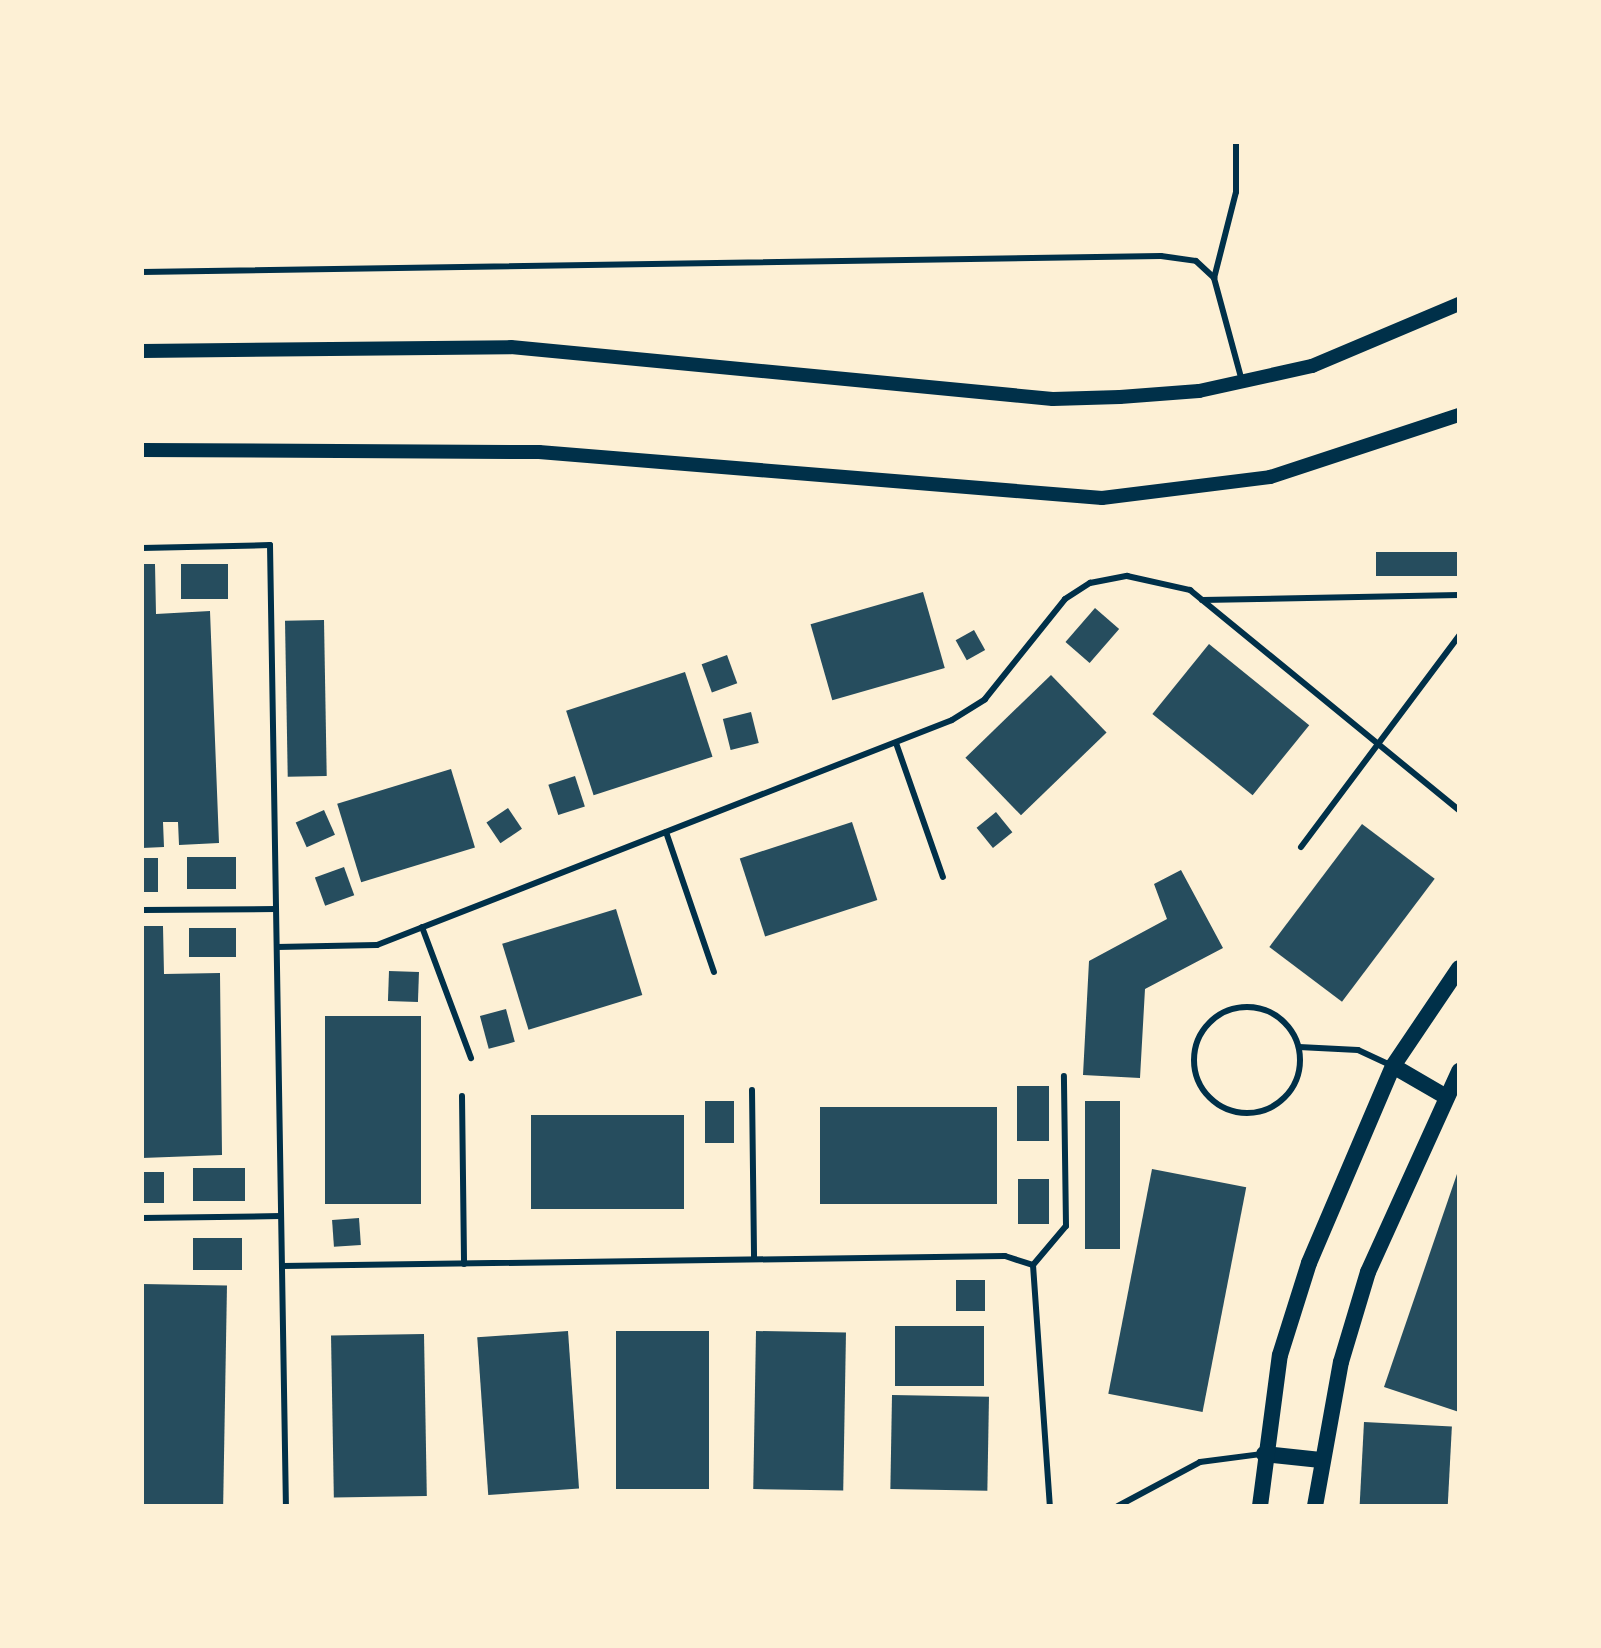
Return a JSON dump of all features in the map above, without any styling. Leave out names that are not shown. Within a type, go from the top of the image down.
[{"type":"main road","points":[[1260,1506],[1264,1454],[1280,1355],[1309,1263],[1393,1066],[1459,968]]},
{"type":"main road","points":[[1393,1066],[1443,1095]]},
{"type":"main road","points":[[1315,1506],[1321,1460],[1368,1272],[1443,1095],[1459,1071]]},
{"type":"main road","points":[[1264,1454],[1321,1460]]},
{"type":"street","points":[[142,351],[511,347],[1053,399],[1242,381],[1312,366],[1459,304]]},
{"type":"street","points":[[142,450],[539,452],[1102,498],[1270,477],[1459,415]]},
{"type":"lane","points":[[1236,142],[1236,192],[1214,278],[1242,381]]},
{"type":"lane","points":[[142,272],[1161,256],[1196,261],[1214,278]]},
{"type":"lane","points":[[142,548],[270,545],[286,1506]]},
{"type":"lane","points":[[277,947],[377,945],[896,743],[985,699],[1065,599],[1090,583],[1155,580],[1202,600],[1459,810]]},
{"type":"lane","points":[[1202,600],[1459,595]]},
{"type":"lane","points":[[1301,847],[1459,636]]},
{"type":"lane","points":[[896,743],[943,877]]},
{"type":"lane","points":[[666,832],[714,972]]},
{"type":"lane","points":[[142,910],[276,909]]},
{"type":"lane","points":[[422,927],[471,1058]]},
{"type":"lane","points":[[1239,1008],[1281,1018],[1299,1047],[1296,1082],[1279,1102],[1255,1112],[1207,1095],[1194,1064],[1203,1030],[1239,1008]]},
{"type":"lane","points":[[1299,1047],[1358,1050],[1393,1066]]},
{"type":"lane","points":[[1050,1506],[1033,1265],[1066,1226],[1064,1076]]},
{"type":"lane","points":[[752,1090],[754,1259]]},
{"type":"lane","points":[[462,1096],[464,1264]]},
{"type":"lane","points":[[142,1218],[281,1216]]},
{"type":"lane","points":[[282,1266],[1005,1256],[1033,1265]]},
{"type":"lane","points":[[1118,1506],[1200,1462],[1264,1454]]},
{"type":"building","points":[[1376,552],[1459,552],[1459,576],[1376,576]]},
{"type":"building","points":[[142,564],[155,564],[156,614],[210,611],[219,843],[179,845],[178,822],[163,822],[164,847],[142,848]]},
{"type":"building","points":[[181,564],[228,564],[228,599],[181,599]]},
{"type":"building","points":[[923,592],[945,668],[832,700],[811,624]]},
{"type":"building","points":[[1095,608],[1119,629],[1090,663],[1065,642]]},
{"type":"building","points":[[324,620],[327,776],[288,777],[285,621]]},
{"type":"building","points":[[974,630],[985,650],[967,660],[956,640]]},
{"type":"building","points":[[1209,644],[1309,725],[1253,795],[1152,714]]},
{"type":"building","points":[[727,655],[737,683],[712,692],[702,664]]},
{"type":"building","points":[[685,672],[713,757],[594,795],[566,711]]},
{"type":"building","points":[[1051,675],[1107,733],[1021,815],[965,758]]},
{"type":"building","points":[[751,712],[759,743],[731,750],[723,719]]},
{"type":"building","points":[[451,769],[475,847],[361,882],[337,804]]},
{"type":"building","points":[[575,776],[585,806],[558,815],[548,785]]},
{"type":"building","points":[[508,808],[522,829],[500,843],[486,823]]},
{"type":"building","points":[[324,810],[335,835],[307,847],[296,823]]},
{"type":"building","points":[[996,812],[1012,832],[993,848],[977,828]]},
{"type":"building","points":[[852,822],[877,900],[765,936],[740,858]]},
{"type":"building","points":[[1362,824],[1435,879],[1342,1002],[1269,947]]},
{"type":"building","points":[[187,857],[236,857],[236,889],[187,889]]},
{"type":"building","points":[[142,858],[158,858],[158,892],[142,892]]},
{"type":"building","points":[[344,867],[354,895],[325,906],[315,878]]},
{"type":"building","points":[[1181,870],[1223,948],[1145,989],[1140,1078],[1083,1075],[1089,961],[1167,919],[1154,884]]},
{"type":"building","points":[[616,909],[642,995],[529,1030],[502,944]]},
{"type":"building","points":[[142,926],[163,926],[164,974],[220,973],[222,1155],[142,1158]]},
{"type":"building","points":[[189,928],[236,928],[236,957],[189,957]]},
{"type":"building","points":[[389,971],[419,972],[418,1002],[388,1001]]},
{"type":"building","points":[[506,1009],[515,1042],[489,1049],[480,1016]]},
{"type":"building","points":[[325,1016],[421,1016],[421,1204],[325,1204]]},
{"type":"building","points":[[1017,1086],[1049,1086],[1049,1141],[1017,1141]]},
{"type":"building","points":[[705,1101],[734,1101],[734,1143],[705,1143]]},
{"type":"building","points":[[1085,1101],[1120,1101],[1120,1249],[1085,1249]]},
{"type":"building","points":[[820,1107],[997,1107],[997,1204],[820,1204]]},
{"type":"building","points":[[531,1115],[684,1115],[684,1209],[531,1209]]},
{"type":"building","points":[[193,1168],[245,1168],[245,1201],[193,1201]]},
{"type":"building","points":[[1152,1169],[1246,1187],[1203,1412],[1108,1394]]},
{"type":"building","points":[[1459,1171],[1459,1412],[1384,1387]]},
{"type":"building","points":[[142,1172],[164,1172],[164,1203],[142,1203]]},
{"type":"building","points":[[1018,1179],[1049,1179],[1049,1224],[1018,1224]]},
{"type":"building","points":[[359,1218],[361,1245],[334,1247],[332,1220]]},
{"type":"building","points":[[193,1238],[242,1238],[242,1270],[193,1270]]},
{"type":"building","points":[[956,1280],[985,1280],[985,1311],[956,1311]]},
{"type":"building","points":[[142,1284],[227,1285],[223,1506],[142,1506]]},
{"type":"building","points":[[895,1326],[984,1326],[984,1386],[895,1386]]},
{"type":"building","points":[[568,1331],[579,1489],[488,1495],[477,1337]]},
{"type":"building","points":[[616,1331],[709,1331],[709,1489],[616,1489]]},
{"type":"building","points":[[756,1331],[846,1333],[843,1491],[753,1489]]},
{"type":"building","points":[[424,1334],[427,1496],[334,1498],[331,1336]]},
{"type":"building","points":[[892,1395],[989,1397],[987,1491],[890,1489]]},
{"type":"building","points":[[1364,1422],[1452,1427],[1448,1506],[1360,1506]]}]
